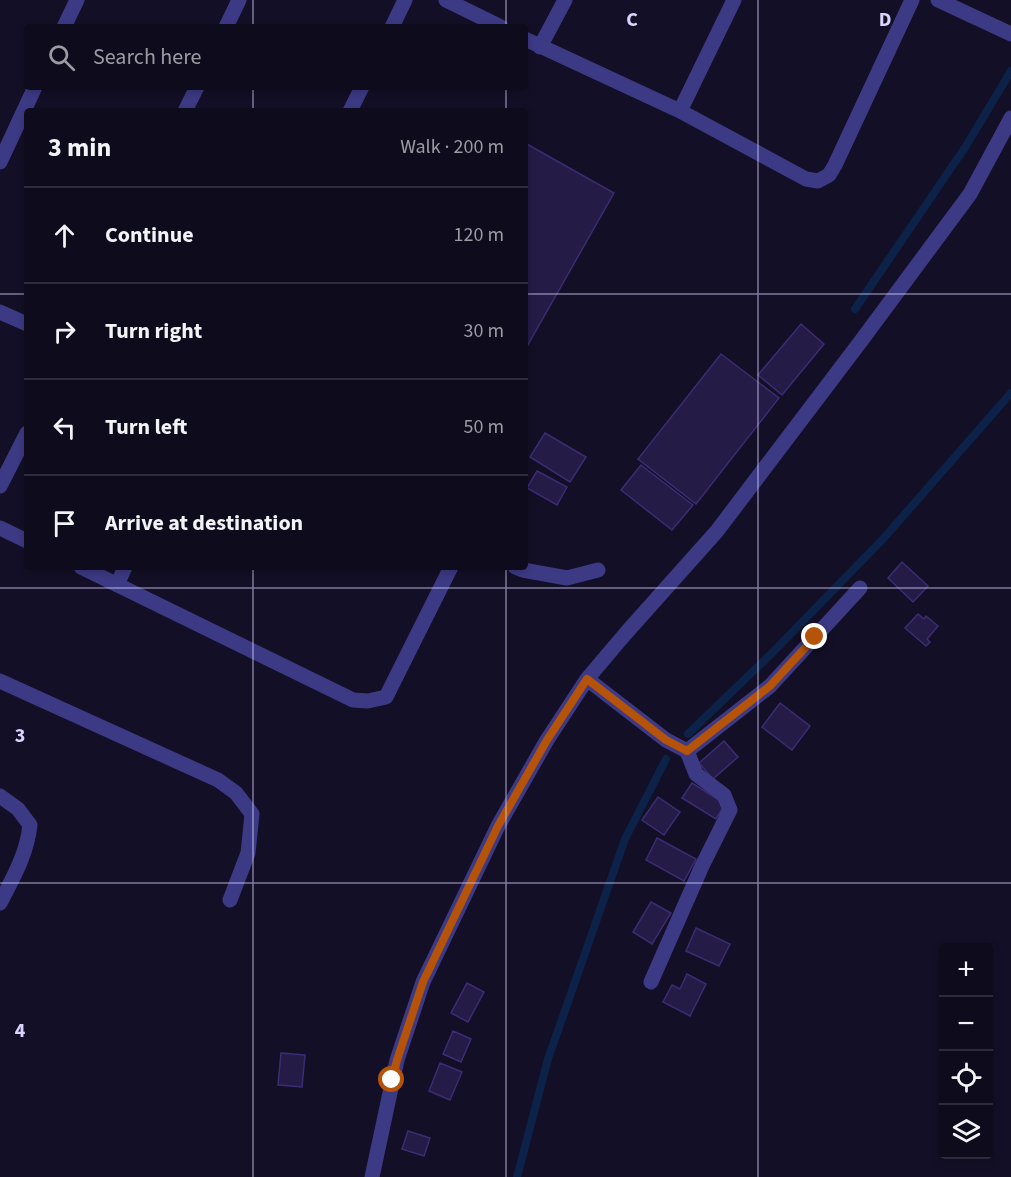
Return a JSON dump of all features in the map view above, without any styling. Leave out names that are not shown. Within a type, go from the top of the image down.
[{"type":"street","points":[[65,24],[77,0]]},
{"type":"street","points":[[228,24],[240,0]]},
{"type":"street","points":[[393,24],[405,0]]},
{"type":"street","points":[[446,0],[495,24]]},
{"type":"street","points":[[540,46],[565,0]]},
{"type":"street","points":[[680,111],[734,0]]},
{"type":"street","points":[[528,40],[680,111],[806,179],[818,182],[829,175],[835,165],[912,0]]},
{"type":"street","points":[[938,0],[1011,34]]},
{"type":"street","points":[[25,108],[34,90]]},
{"type":"street","points":[[186,108],[196,90]]},
{"type":"street","points":[[352,108],[360,90]]},
{"type":"street","points":[[0,162],[24,111]]},
{"type":"street","points":[[372,1177],[397,1060],[423,982],[498,826],[547,740],[587,679],[717,531],[861,341],[970,194],[1011,118]]},
{"type":"street","points":[[0,312],[24,323]]},
{"type":"street","points":[[0,486],[24,439]]},
{"type":"street","points":[[0,528],[24,540]]},
{"type":"street","points":[[87,570],[353,700],[368,701],[386,697],[450,570]]},
{"type":"street","points":[[117,585],[124,570]]},
{"type":"street","points":[[523,570],[567,578],[598,570]]},
{"type":"street","points":[[687,751],[770,686],[860,588]]},
{"type":"street","points":[[587,679],[666,740],[687,751],[696,774],[724,795],[730,810],[702,866],[651,982]]},
{"type":"street","points":[[0,681],[218,780],[236,793],[252,814],[248,853],[230,900]]},
{"type":"street","points":[[0,796],[18,809],[30,825],[24,855],[0,903]]},
{"type":"building","points":[[528,145],[614,193],[528,345]]},
{"type":"building","points":[[801,324],[824,344],[782,395],[758,375]]},
{"type":"building","points":[[721,354],[779,398],[696,504],[638,459]]},
{"type":"building","points":[[545,433],[586,457],[570,482],[530,457]]},
{"type":"building","points":[[641,465],[693,505],[672,530],[621,490]]},
{"type":"building","points":[[537,471],[567,487],[557,505],[528,489]]},
{"type":"building","points":[[902,562],[928,586],[913,602],[888,578]]},
{"type":"building","points":[[918,614],[924,619],[926,616],[938,626],[927,639],[930,642],[926,646],[905,628]]},
{"type":"building","points":[[780,703],[810,726],[792,750],[762,727]]},
{"type":"building","points":[[724,741],[738,757],[713,779],[699,763]]},
{"type":"building","points":[[692,783],[725,804],[716,819],[682,798]]},
{"type":"building","points":[[658,797],[680,812],[664,835],[642,820]]},
{"type":"building","points":[[657,838],[696,859],[684,881],[646,860]]},
{"type":"building","points":[[651,902],[671,913],[652,944],[633,932]]},
{"type":"building","points":[[696,928],[730,944],[719,966],[686,951]]},
{"type":"building","points":[[687,974],[706,984],[690,1016],[663,1002],[672,985],[680,989]]},
{"type":"building","points":[[467,983],[484,992],[468,1022],[451,1013]]},
{"type":"building","points":[[453,1031],[471,1039],[461,1062],[443,1054]]},
{"type":"building","points":[[281,1053],[305,1055],[302,1087],[278,1085]]},
{"type":"building","points":[[440,1063],[462,1072],[450,1100],[429,1091]]},
{"type":"building","points":[[408,1131],[430,1138],[424,1156],[402,1149]]},
{"type":"waterway","points":[[855,309],[966,146],[1011,71]]},
{"type":"waterway","points":[[688,734],[771,654],[883,539],[1011,393]]},
{"type":"waterway","points":[[517,1177],[548,1059],[625,839],[666,759]]},
{"type":"route","points":[[392,1080],[423,982],[498,826],[547,740],[587,679],[666,740],[687,751],[770,686],[815,637]]}]
